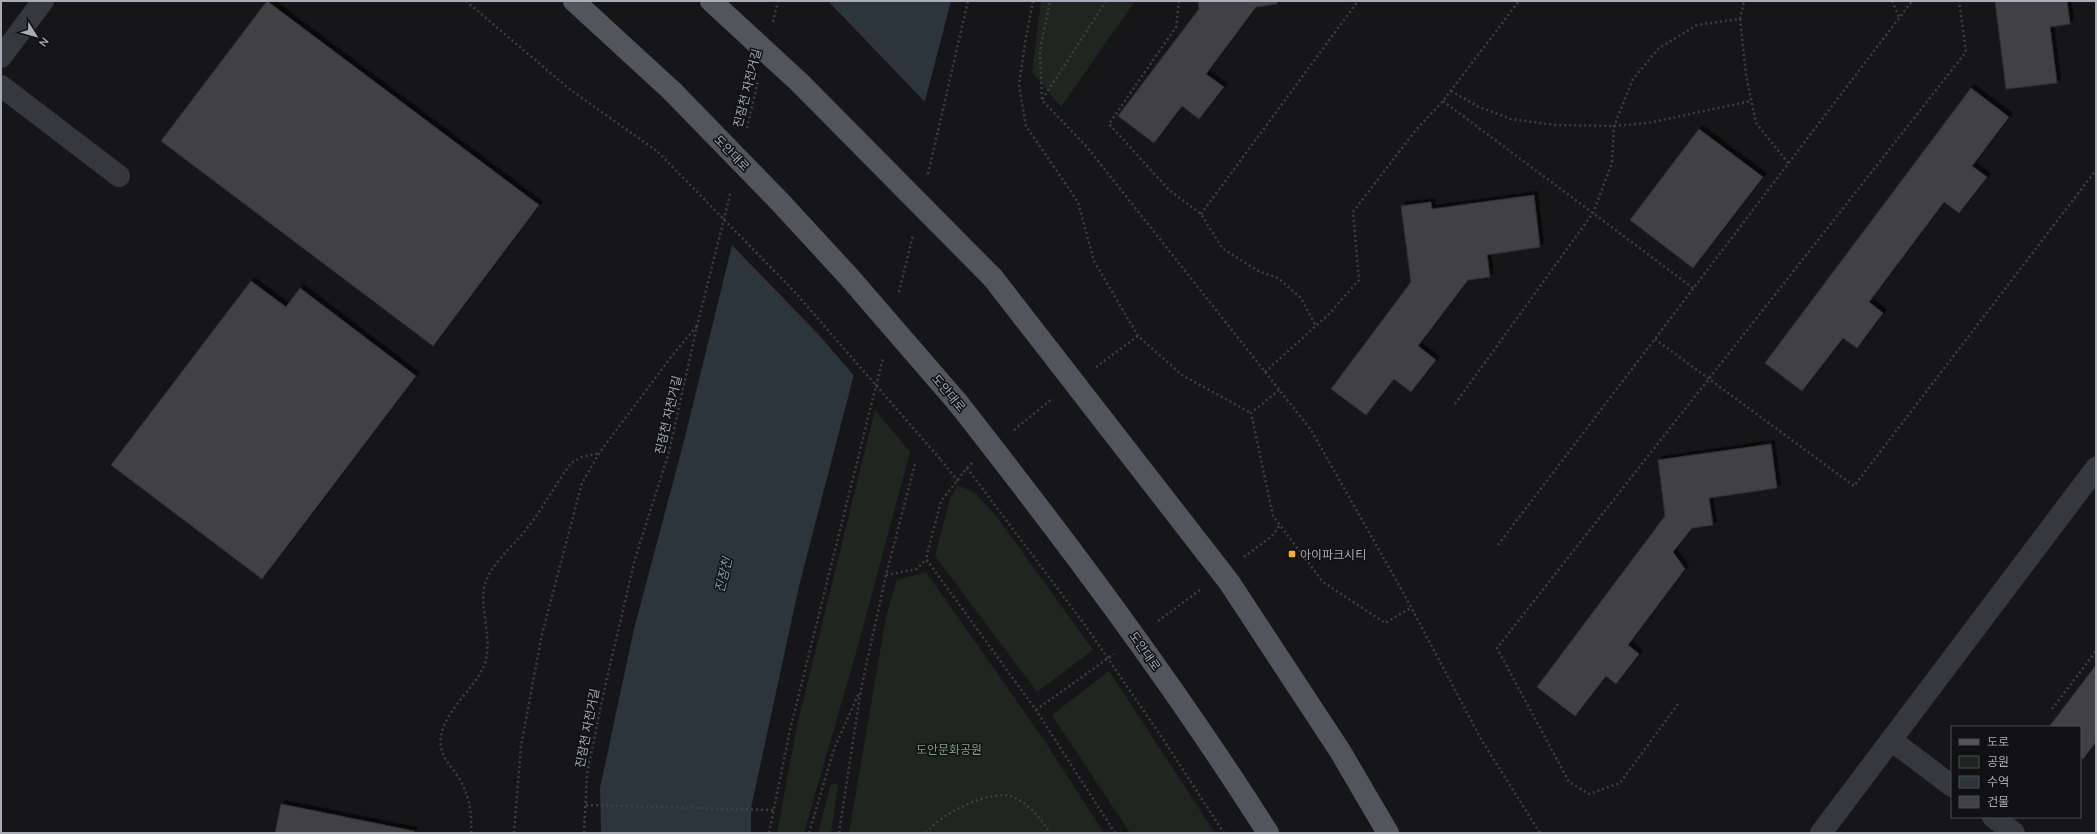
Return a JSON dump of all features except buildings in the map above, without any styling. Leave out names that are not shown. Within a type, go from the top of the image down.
[{"type":"main road","name":"도안대로","points":[[574,1],[672,91],[780,202],[850,278],[958,403],[1136,638],[1224,764],[1268,833]]},
{"type":"main road","points":[[711,1],[799,82],[994,278],[1223,573],[1340,750],[1388,833]]},
{"type":"street","points":[[1,57],[43,1]]},
{"type":"street","points":[[1,86],[119,176]]},
{"type":"street","points":[[1821,833],[2096,468]]},
{"type":"street","points":[[1891,740],[1951,785]]},
{"type":"street","points":[[1994,818],[2014,833]]},
{"type":"path","points":[[466,1],[568,88],[658,152],[793,290],[958,481]]},
{"type":"path","points":[[772,26],[778,1]]},
{"type":"path","points":[[928,176],[968,1]]},
{"type":"path","points":[[1033,1],[1025,42],[1019,86],[1026,126],[1078,202],[1094,261],[1138,336],[1182,375],[1251,413],[1273,516],[1323,582],[1385,623],[1412,608]]},
{"type":"path","points":[[1050,1],[1040,51],[1042,100],[1088,147],[1311,430],[1412,608],[1481,739],[1540,833]]},
{"type":"path","points":[[1042,100],[1106,1]]},
{"type":"path","points":[[1179,1],[1176,27],[1109,124],[1169,190],[1201,214],[1222,248],[1258,270],[1278,278],[1301,298],[1316,326]]},
{"type":"path","points":[[1201,214],[1358,1]]},
{"type":"path","points":[[1265,372],[1328,315],[1359,280],[1353,212],[1415,131],[1443,101],[1519,1]]},
{"type":"path","points":[[1744,1],[1740,19],[1751,101],[1756,123],[1788,163]]},
{"type":"path","points":[[1892,1],[1900,17]]},
{"type":"path","points":[[1498,545],[1912,1]]},
{"type":"path","points":[[1678,704],[1620,783],[1589,794],[1569,782],[1497,648],[1966,52],[1959,1]]},
{"type":"path","points":[[1455,404],[1593,213],[1612,163],[1614,126],[1633,79],[1659,48],[1697,25],[1740,19]]},
{"type":"path","name":"진잠천 자전거길","points":[[745,133],[759,79]]},
{"type":"path","points":[[1450,90],[1479,107],[1511,119],[1555,125],[1614,126],[1648,123],[1751,101]]},
{"type":"path","points":[[1443,101],[1693,288]]},
{"type":"path","points":[[1655,339],[1854,486],[2096,170]]},
{"type":"path","name":"진잠천 자전거길","points":[[584,833],[587,774],[634,559],[669,452],[697,326],[732,187]]},
{"type":"path","points":[[898,297],[915,229]]},
{"type":"path","points":[[514,833],[520,746],[542,634],[582,483],[600,452],[671,357],[697,326]]},
{"type":"path","points":[[886,575],[917,569],[926,559],[941,501],[958,481],[966,468],[1074,382],[1116,354],[1138,336]]},
{"type":"path","points":[[769,833],[790,730],[885,350]]},
{"type":"path","points":[[1251,413],[1279,390]]},
{"type":"path","points":[[471,833],[471,813],[468,797],[460,780],[448,764],[441,747],[441,733],[447,719],[484,668],[487,650],[485,585],[495,565],[526,530],[571,463],[582,457],[600,452]]},
{"type":"path","points":[[839,833],[861,689],[886,575],[915,464]]},
{"type":"path","points":[[966,468],[1085,625],[1164,739],[1224,833]]},
{"type":"path","points":[[1036,710],[1223,573],[1265,541],[1280,525]]},
{"type":"path","points":[[926,559],[1036,710],[1115,833]]},
{"type":"path","points":[[2052,709],[2096,651]]},
{"type":"path","points":[[809,833],[834,749],[861,689]]},
{"type":"path","points":[[926,833],[930,826],[948,814],[971,803],[993,796],[1012,797],[1036,813],[1050,833]]},
{"type":"path","points":[[586,805],[774,810]]},
{"type":"green space","points":[[1041,1],[1135,1],[1061,107],[1032,72]]},
{"type":"green space","points":[[875,410],[910,452],[859,642],[804,833],[777,833],[797,725]]},
{"type":"green space","points":[[958,485],[976,494],[997,517],[1093,650],[1037,692],[935,556],[950,498]]},
{"type":"green space","name":"도안문화공원","points":[[926,572],[1042,737],[1104,833],[849,833],[886,617],[897,580]]},
{"type":"green space","points":[[1109,671],[1215,833],[1130,833],[1052,715]]},
{"type":"green space","points":[[831,784],[838,784],[831,833],[818,833]]},
{"type":"water","name":"진잠천","points":[[796,1],[951,1],[799,586],[751,808],[751,833],[601,833],[600,788],[634,629],[684,441],[734,237]]},
{"type":"pier","points":[[794,1],[828,1],[925,102],[855,377],[819,335],[730,243]]},
{"type":"place","name":"아이파크시티","points":[[1292,554]]}]
